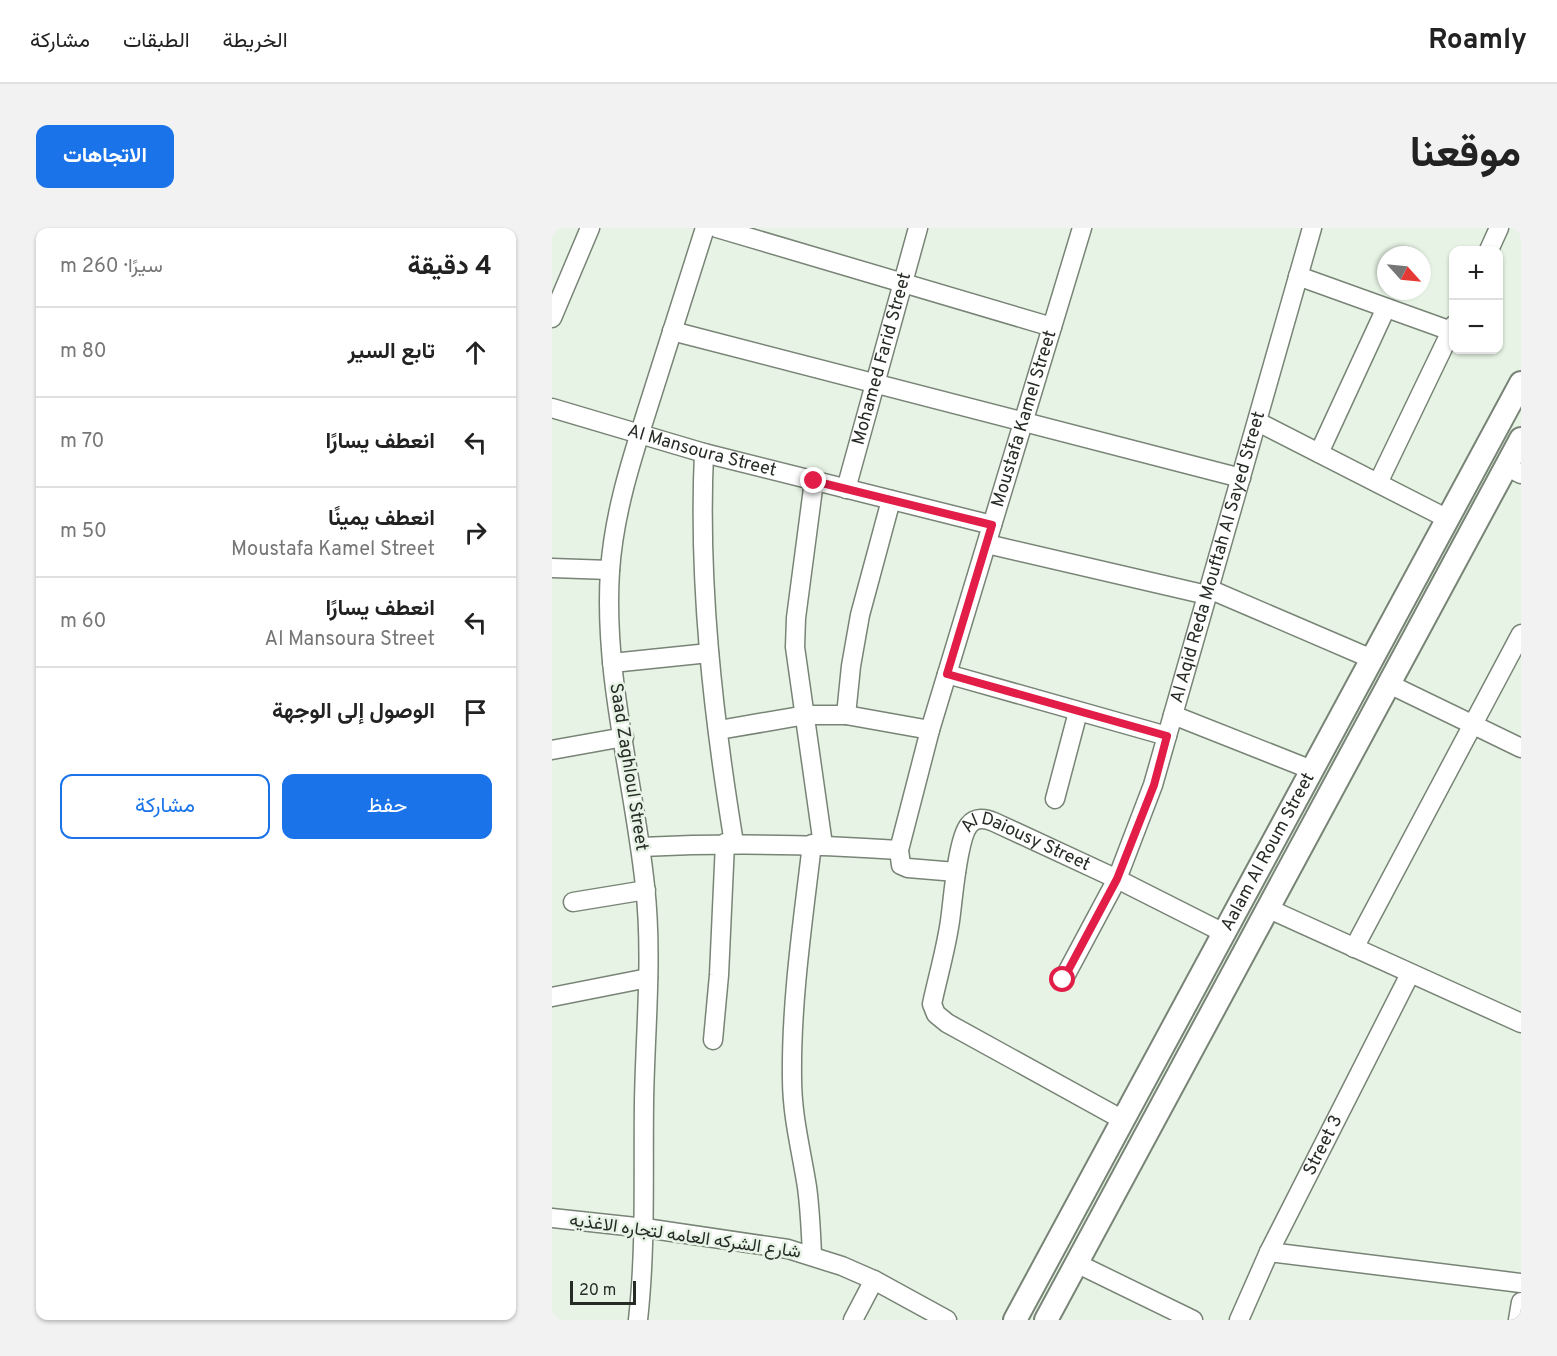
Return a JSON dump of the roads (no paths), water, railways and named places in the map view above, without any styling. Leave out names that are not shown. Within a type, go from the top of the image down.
[{"type":"street","points":[[552,318],[590,228]]},
{"type":"street","name":"Saad Zaghloul Street","points":[[638,1320],[645,1228],[644,1116],[648,978],[646,890],[612,663],[609,617],[610,570],[618,513],[626,478],[705,228]]},
{"type":"street","points":[[717,228],[1052,327]]},
{"type":"street","name":"Mohamed Farid Street","points":[[846,489],[918,228]]},
{"type":"street","name":"Moustafa Kamel Street","points":[[898,850],[930,730],[1082,228]]},
{"type":"street","name":"Al Aqid Reda Mouftah Al Sayed Street","points":[[1063,980],[1117,879],[1154,785],[1312,228]]},
{"type":"street","points":[[1491,246],[1499,228]]},
{"type":"street","points":[[1298,276],[1386,308],[1449,327]]},
{"type":"street","points":[[1319,453],[1386,308]]},
{"type":"street","points":[[672,331],[1241,478]]},
{"type":"street","points":[[1378,483],[1449,334]]},
{"type":"street","name":"Aalam Al Roum Street","points":[[1015,1320],[1521,383]]},
{"type":"street","name":"Al Mansoura Street","points":[[552,408],[704,453],[992,525]]},
{"type":"street","points":[[1258,422],[1448,519]]},
{"type":"street","name":"Aalam Al Roum Street","points":[[1046,1320],[1389,684],[1514,470],[1521,439]]},
{"type":"street","points":[[704,453],[702,508],[710,653],[729,843],[713,1040]]},
{"type":"street","points":[[812,1255],[806,1186],[795,1129],[792,1041],[796,990],[817,844],[806,715],[797,667],[796,618],[814,481]]},
{"type":"street","points":[[846,715],[851,666],[860,615],[891,500]]},
{"type":"street","points":[[987,544],[1208,592],[1372,659]]},
{"type":"street","points":[[552,568],[610,570]]},
{"type":"street","points":[[1354,948],[1521,633]]},
{"type":"street","points":[[612,663],[710,653]]},
{"type":"street","points":[[947,674],[1167,736]]},
{"type":"street","points":[[1389,684],[1521,748]]},
{"type":"street","points":[[1055,799],[1078,712]]},
{"type":"street","points":[[719,730],[806,715],[846,715],[930,730]]},
{"type":"street","points":[[1173,715],[1312,770]]},
{"type":"street","points":[[552,750],[624,737]]},
{"type":"street","points":[[1296,801],[1318,815]]},
{"type":"street","name":"Al Daiousy Street","points":[[956,872],[969,825],[976,820],[986,818],[1117,879],[1224,933]]},
{"type":"street","points":[[641,847],[729,843],[817,844],[898,850],[901,865],[908,868],[956,872],[950,923],[932,1004],[936,1014],[947,1023],[1123,1120]]},
{"type":"street","points":[[573,902],[646,890]]},
{"type":"street","points":[[1268,908],[1521,1023]]},
{"type":"street","name":"Street 3","points":[[1239,1320],[1269,1252],[1410,974]]},
{"type":"street","points":[[552,997],[648,978]]},
{"type":"street","name":"شارع الشركه العامه لتجاره الاغذيه","points":[[552,1218],[759,1244],[812,1255],[874,1280],[947,1320]]},
{"type":"street","points":[[1269,1252],[1521,1283]]},
{"type":"street","points":[[1076,1263],[1193,1320]]},
{"type":"street","points":[[853,1320],[874,1280]]},
{"type":"street","points":[[1518,1320],[1521,1302]]}]
